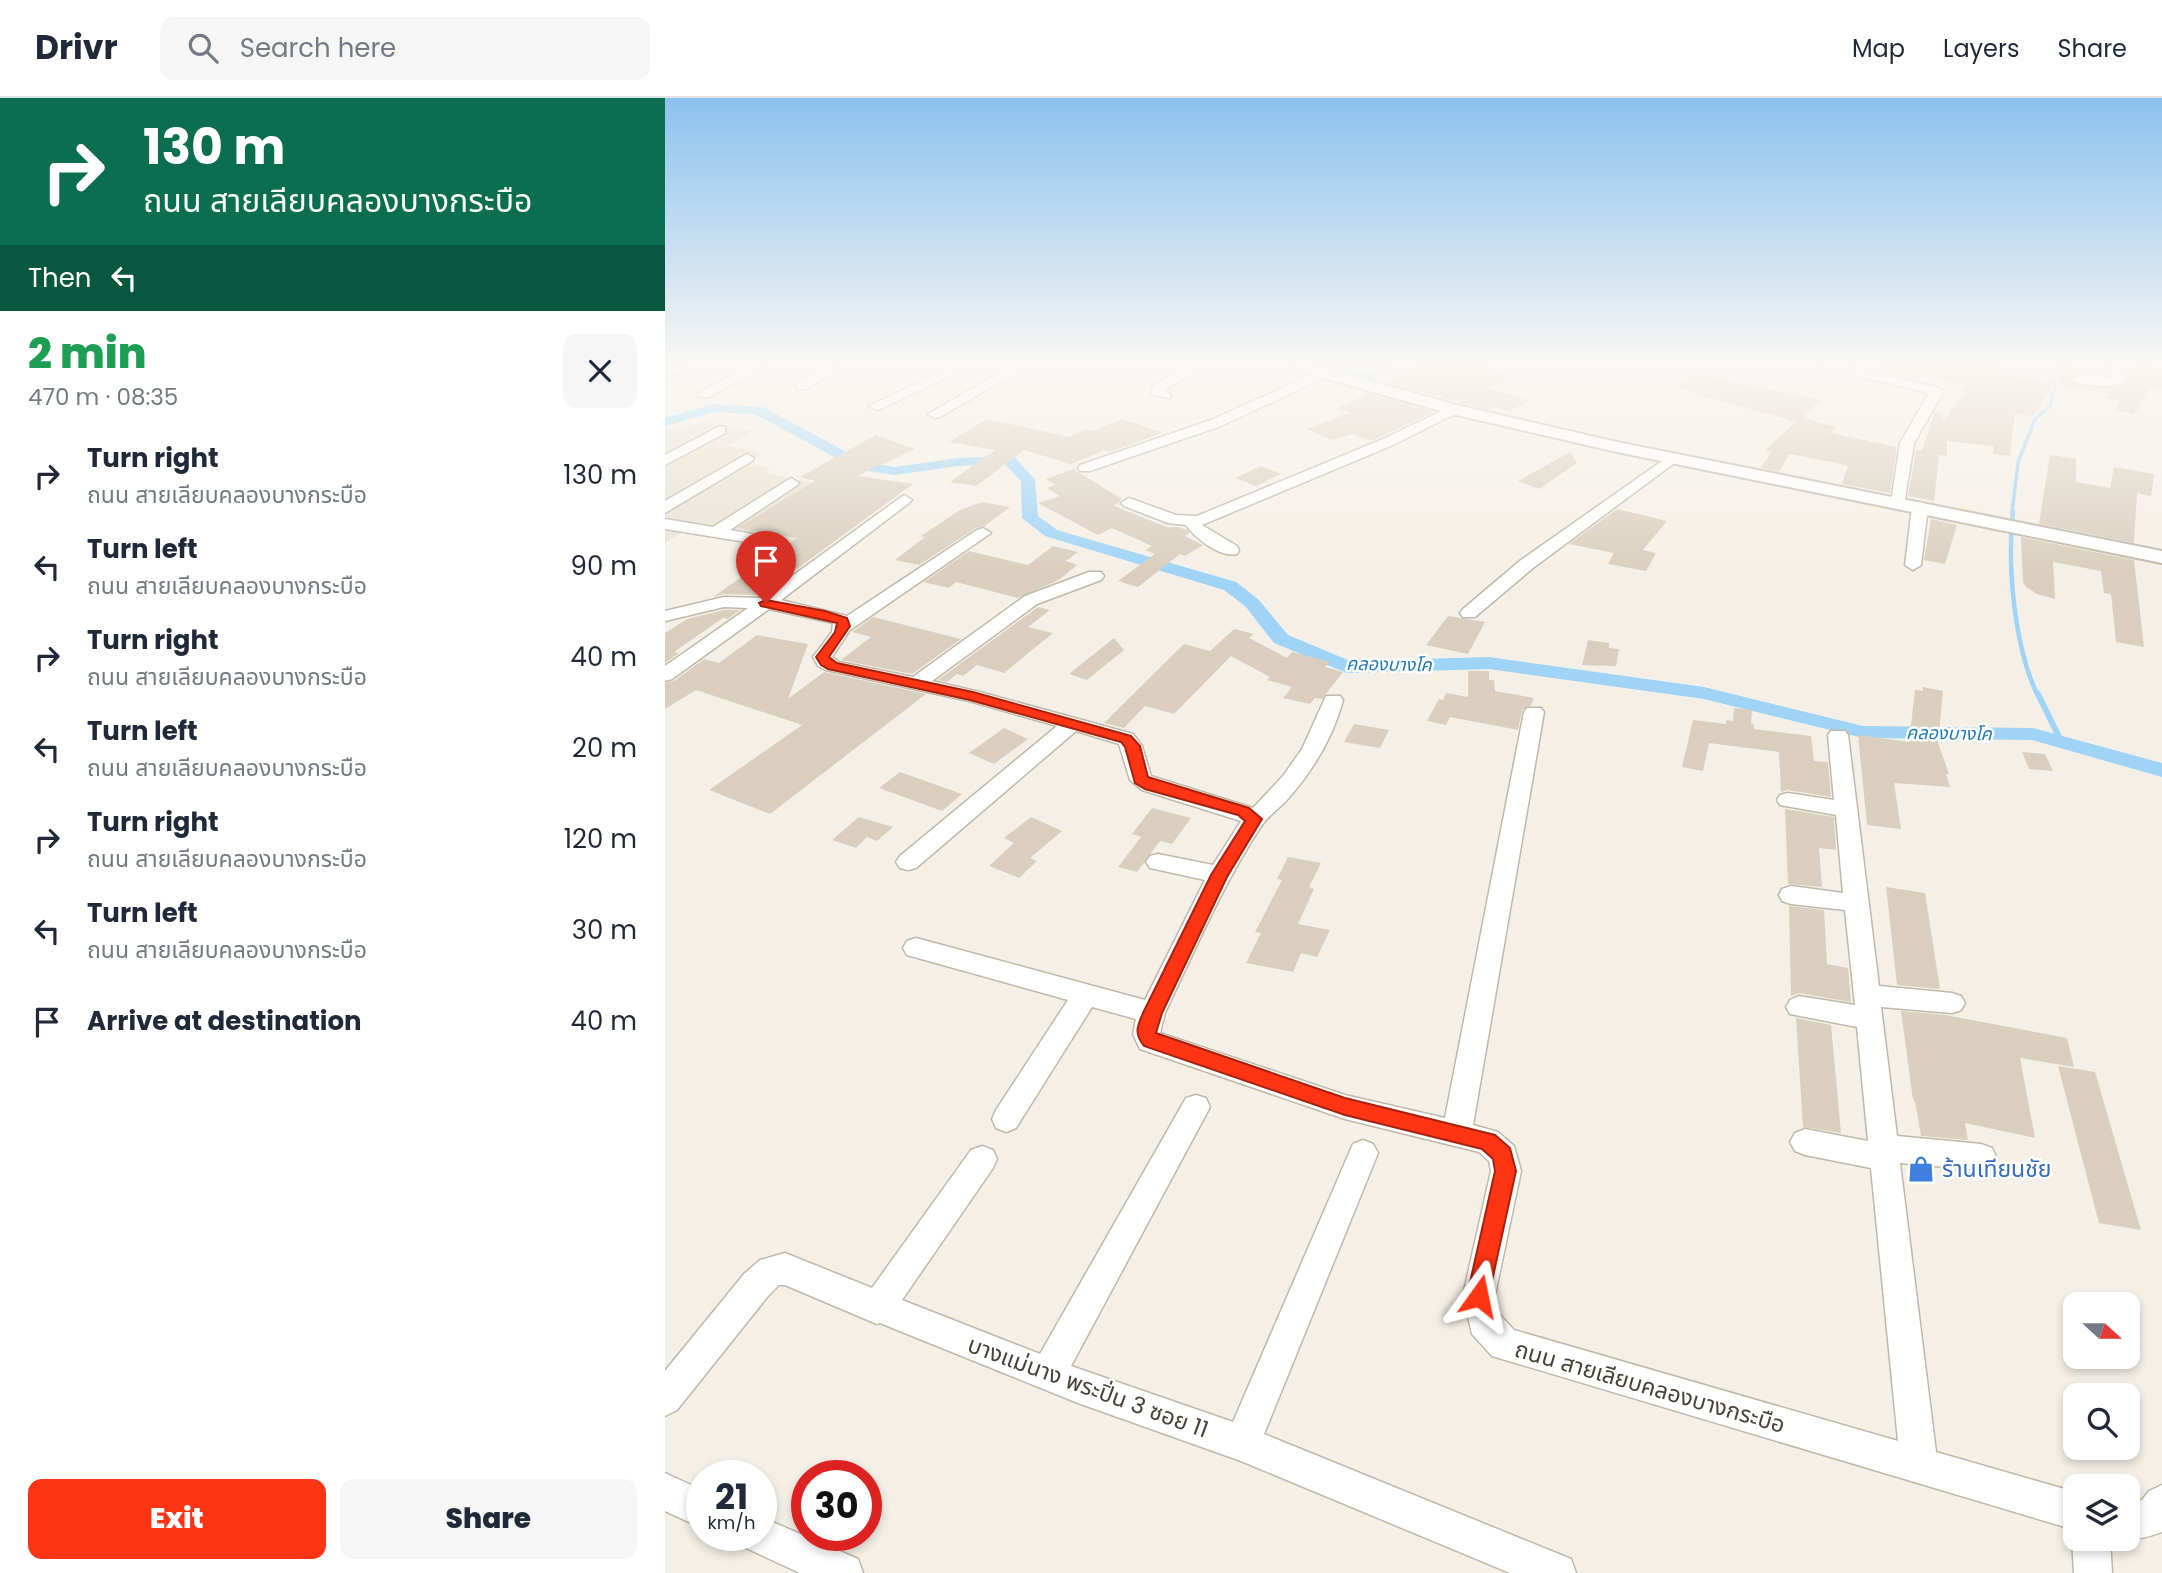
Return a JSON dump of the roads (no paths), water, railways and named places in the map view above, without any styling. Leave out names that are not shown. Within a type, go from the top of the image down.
[{"type":"street","points":[[665,461],[711,435]]},
{"type":"street","points":[[1085,468],[1182,435]]},
{"type":"street","points":[[1129,503],[1174,520],[1192,523],[1402,435]]},
{"type":"street","points":[[1569,435],[2162,556]]},
{"type":"street","points":[[1899,502],[1907,443],[1912,435]]},
{"type":"street","points":[[665,448],[683,451]]},
{"type":"street","points":[[665,508],[747,458]]},
{"type":"street","points":[[1469,614],[1527,564],[1672,458]]},
{"type":"street","points":[[716,532],[791,483]]},
{"type":"street","points":[[665,675],[904,500]]},
{"type":"street","points":[[1913,565],[1920,506]]},
{"type":"street","points":[[1192,523],[1199,532],[1231,550]]},
{"type":"street","points":[[665,524],[746,537]]},
{"type":"street","points":[[983,533],[844,626],[822,657],[825,662],[1073,723],[1126,739],[1132,746],[1141,780],[1150,785],[1244,811],[1254,819]]},
{"type":"street","points":[[910,683],[1031,600],[1095,576]]},
{"type":"street","points":[[910,683],[1025,589]]},
{"type":"street","points":[[665,616],[724,602],[766,603],[836,617],[842,620],[844,626]]},
{"type":"street","name":"ถนน สายเลียบคลองบางกระบือ","points":[[1333,700],[1330,719],[1313,749],[1272,804],[1254,819],[1219,875],[1146,1029],[1150,1041],[1345,1107],[1488,1141],[1503,1155],[1506,1171],[1479,1296],[1484,1322],[1504,1344],[2063,1507]]},
{"type":"street","points":[[1457,1134],[1534,712]]},
{"type":"street","points":[[908,863],[1073,723]]},
{"type":"street","points":[[1838,734],[1919,1465]]},
{"type":"street","points":[[1788,800],[1846,809]]},
{"type":"street","points":[[1158,862],[1219,875]]},
{"type":"street","points":[[1791,895],[1857,903]]},
{"type":"street","points":[[916,947],[1153,1013]]},
{"type":"street","points":[[1006,1119],[1086,995]]},
{"type":"street","points":[[1799,1007],[1952,1003]]},
{"type":"street","points":[[1049,1372],[1196,1107]]},
{"type":"street","points":[[1805,1142],[1884,1152],[1982,1157]]},
{"type":"street","points":[[1242,1443],[1363,1153]]},
{"type":"street","points":[[877,1308],[982,1159]]},
{"type":"street","name":"บางแม่นาง พระปิ่น 3 ซอย 11","points":[[665,1398],[755,1285],[771,1271],[785,1269],[877,1308],[1049,1372],[1078,1386],[1242,1443],[1557,1573]]},
{"type":"street","points":[[665,1492],[686,1502]]},
{"type":"street","points":[[2140,1519],[2152,1517],[2162,1504]]},
{"type":"street","points":[[777,1543],[844,1573]]},
{"type":"street","points":[[2092,1551],[2093,1573]]},
{"type":"waterway","name":"คลองบางโค","points":[[804,435],[861,466],[895,471],[958,462],[1009,459],[1028,480],[1030,518],[1051,533],[1230,586],[1252,603],[1281,639],[1347,667],[1489,663],[1704,693],[1863,732],[2033,734],[2162,770]]},
{"type":"waterway","points":[[2012,513],[2018,462],[2029,435]]},
{"type":"waterway","points":[[2013,511],[2011,556],[2014,605],[2023,654],[2038,696]]},
{"type":"waterway","points":[[2038,694],[2061,741]]},
{"type":"place","name":"ร้านเทียนชัย","points":[[1921,1169]]}]
